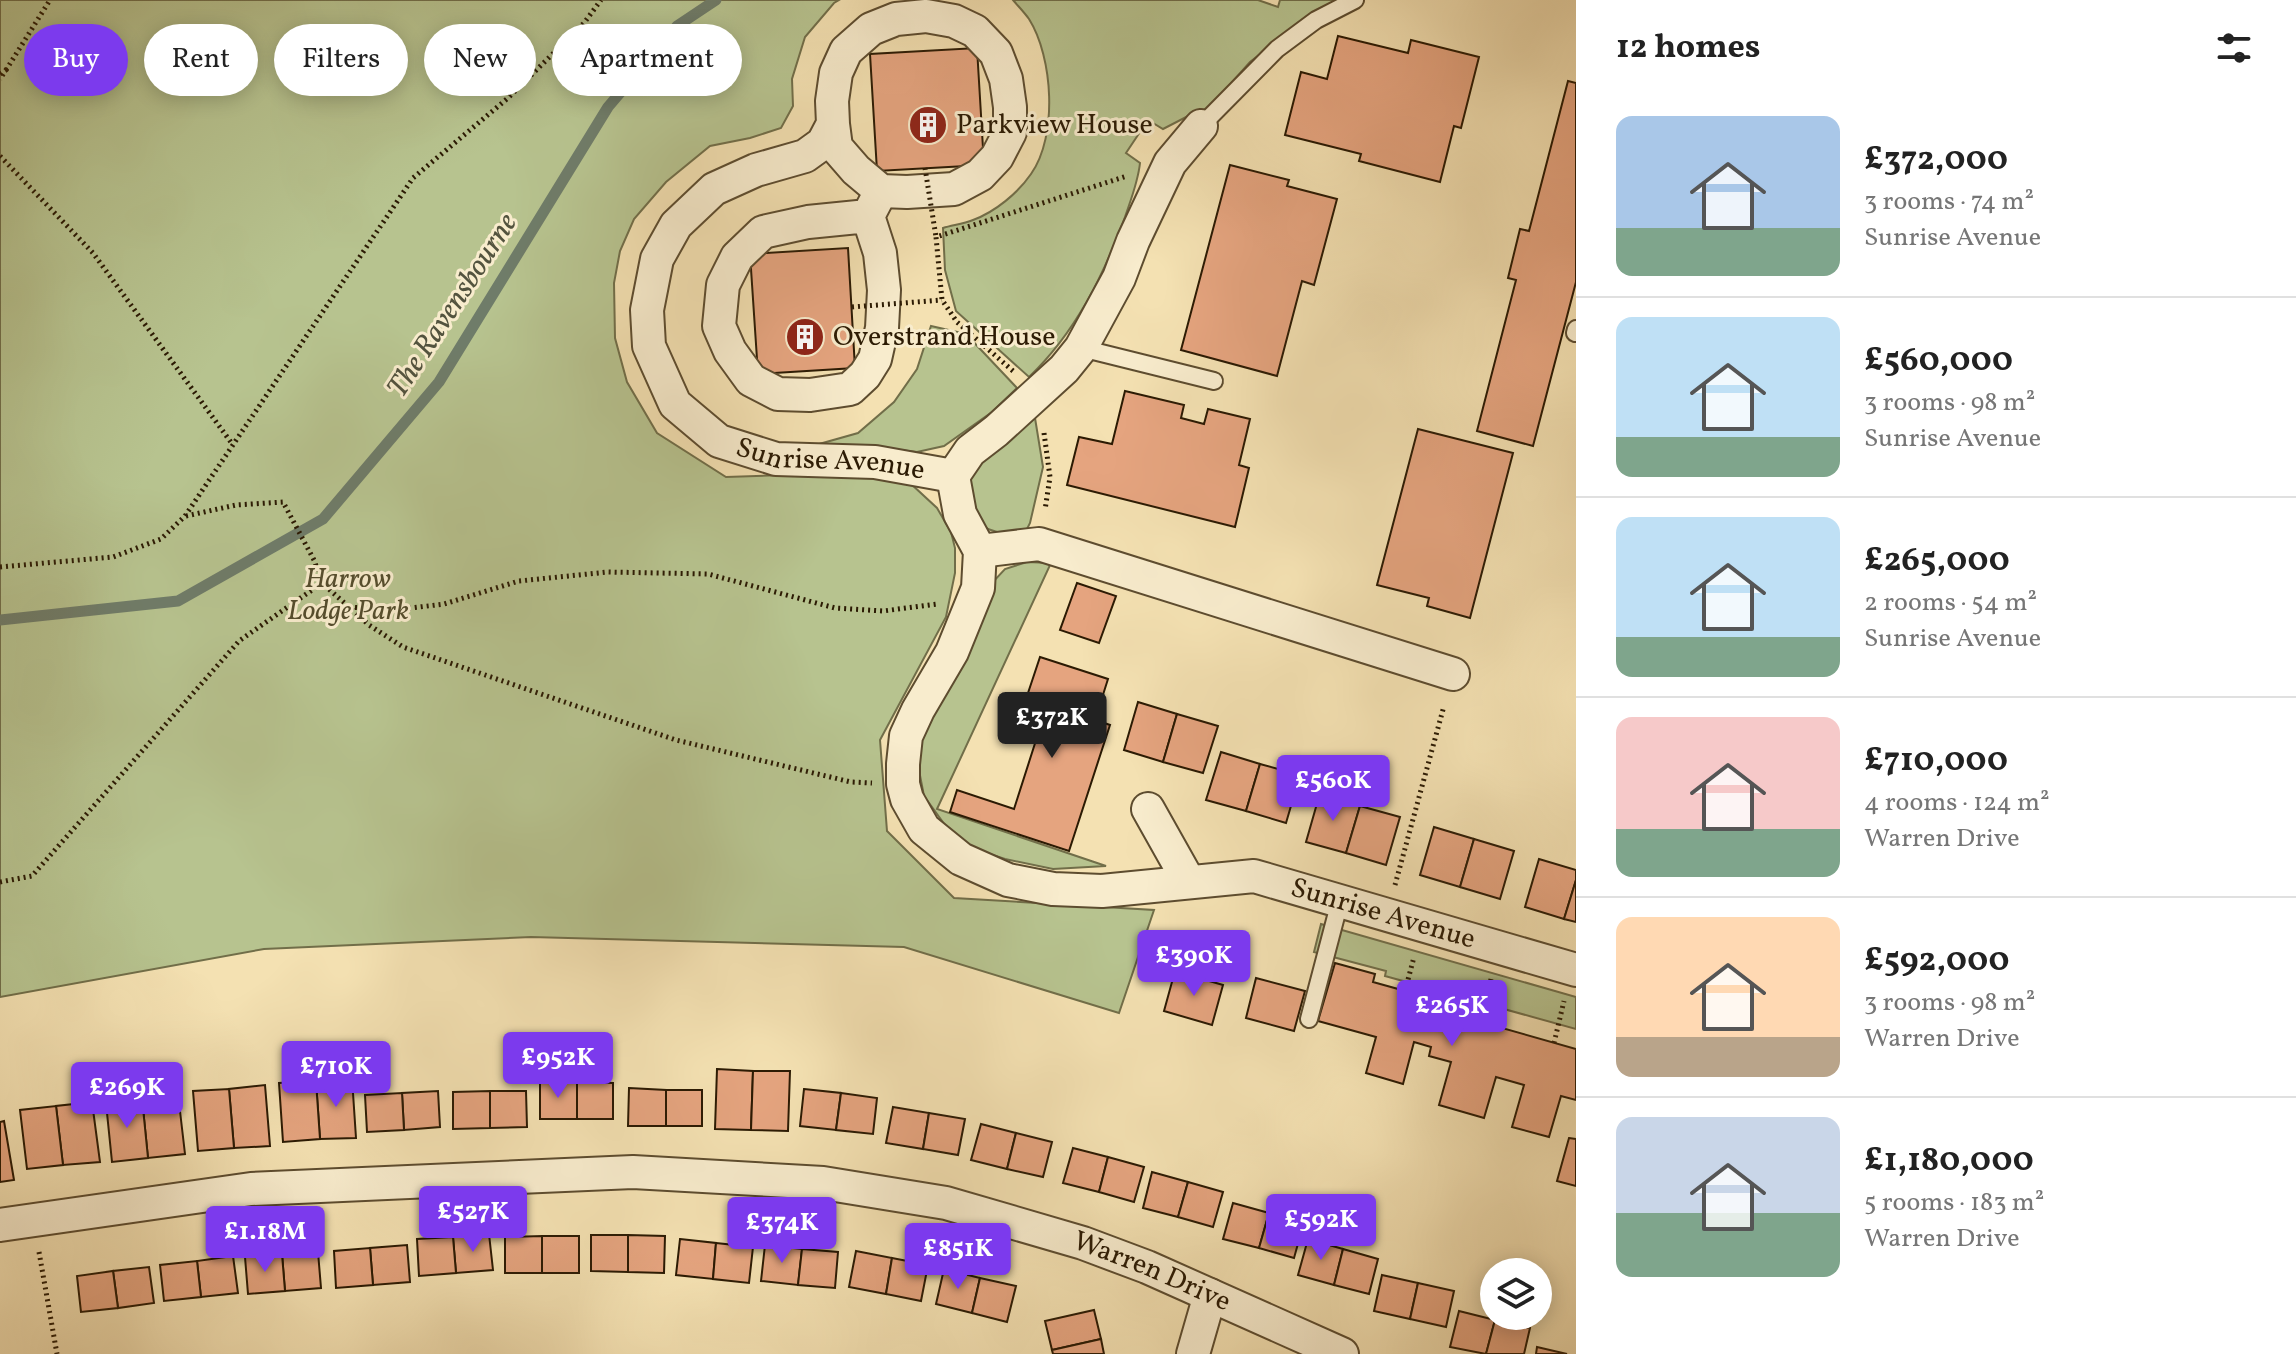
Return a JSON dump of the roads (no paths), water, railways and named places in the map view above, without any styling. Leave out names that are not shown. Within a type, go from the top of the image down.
[{"type":"street","name":"Sunrise Avenue","points":[[833,124],[836,73],[846,51],[871,29],[896,19],[926,16],[954,21],[975,31],[996,53],[1006,79],[1010,132],[997,157],[980,175],[954,189],[907,192],[874,204],[763,232],[737,257],[723,285],[719,326],[730,351],[751,380],[778,394],[810,395],[850,389],[865,375],[875,359],[882,328],[884,290],[874,204],[856,170],[836,147],[833,124]]},
{"type":"street","name":"Sunrise Avenue","points":[[833,124],[823,143],[805,156],[756,170],[714,189],[676,225],[657,259],[647,310],[649,346],[675,404],[719,441],[776,459],[875,462],[953,476]]},
{"type":"street","name":"Sunrise Avenue","points":[[1201,126],[1170,163],[1119,278],[1081,348],[1064,369],[970,451],[953,476],[960,514],[980,551],[978,588],[952,652],[906,736],[903,784],[907,799],[924,829],[961,859],[1008,880],[1053,889],[1102,891],[1254,876],[1574,969]]},
{"type":"street","points":[[980,551],[1039,544],[1453,674]]},
{"type":"street","points":[[1148,809],[1189,882]]},
{"type":"street","name":"Warren Drive","points":[[0,1225],[251,1189],[633,1172],[823,1183],[946,1203],[1083,1243],[1147,1267],[1342,1354]]},
{"type":"street","points":[[1193,1354],[1210,1295]]},
{"type":"lane","points":[[1201,126],[1277,49],[1316,20],[1355,0]]},
{"type":"lane","points":[[1081,348],[1214,381]]},
{"type":"lane","points":[[1309,1019],[1340,901]]},
{"type":"waterway","name":"The Ravensbourne","points":[[0,620],[178,601],[323,519],[439,382],[608,107],[677,26],[716,0]]},
{"type":"place","name":"Parkview House","points":[[928,125]]},
{"type":"place","name":"Overstrand House","points":[[805,337]]},
{"type":"park label","name":"Harrow Lodge Park","points":[[348,595]]}]
